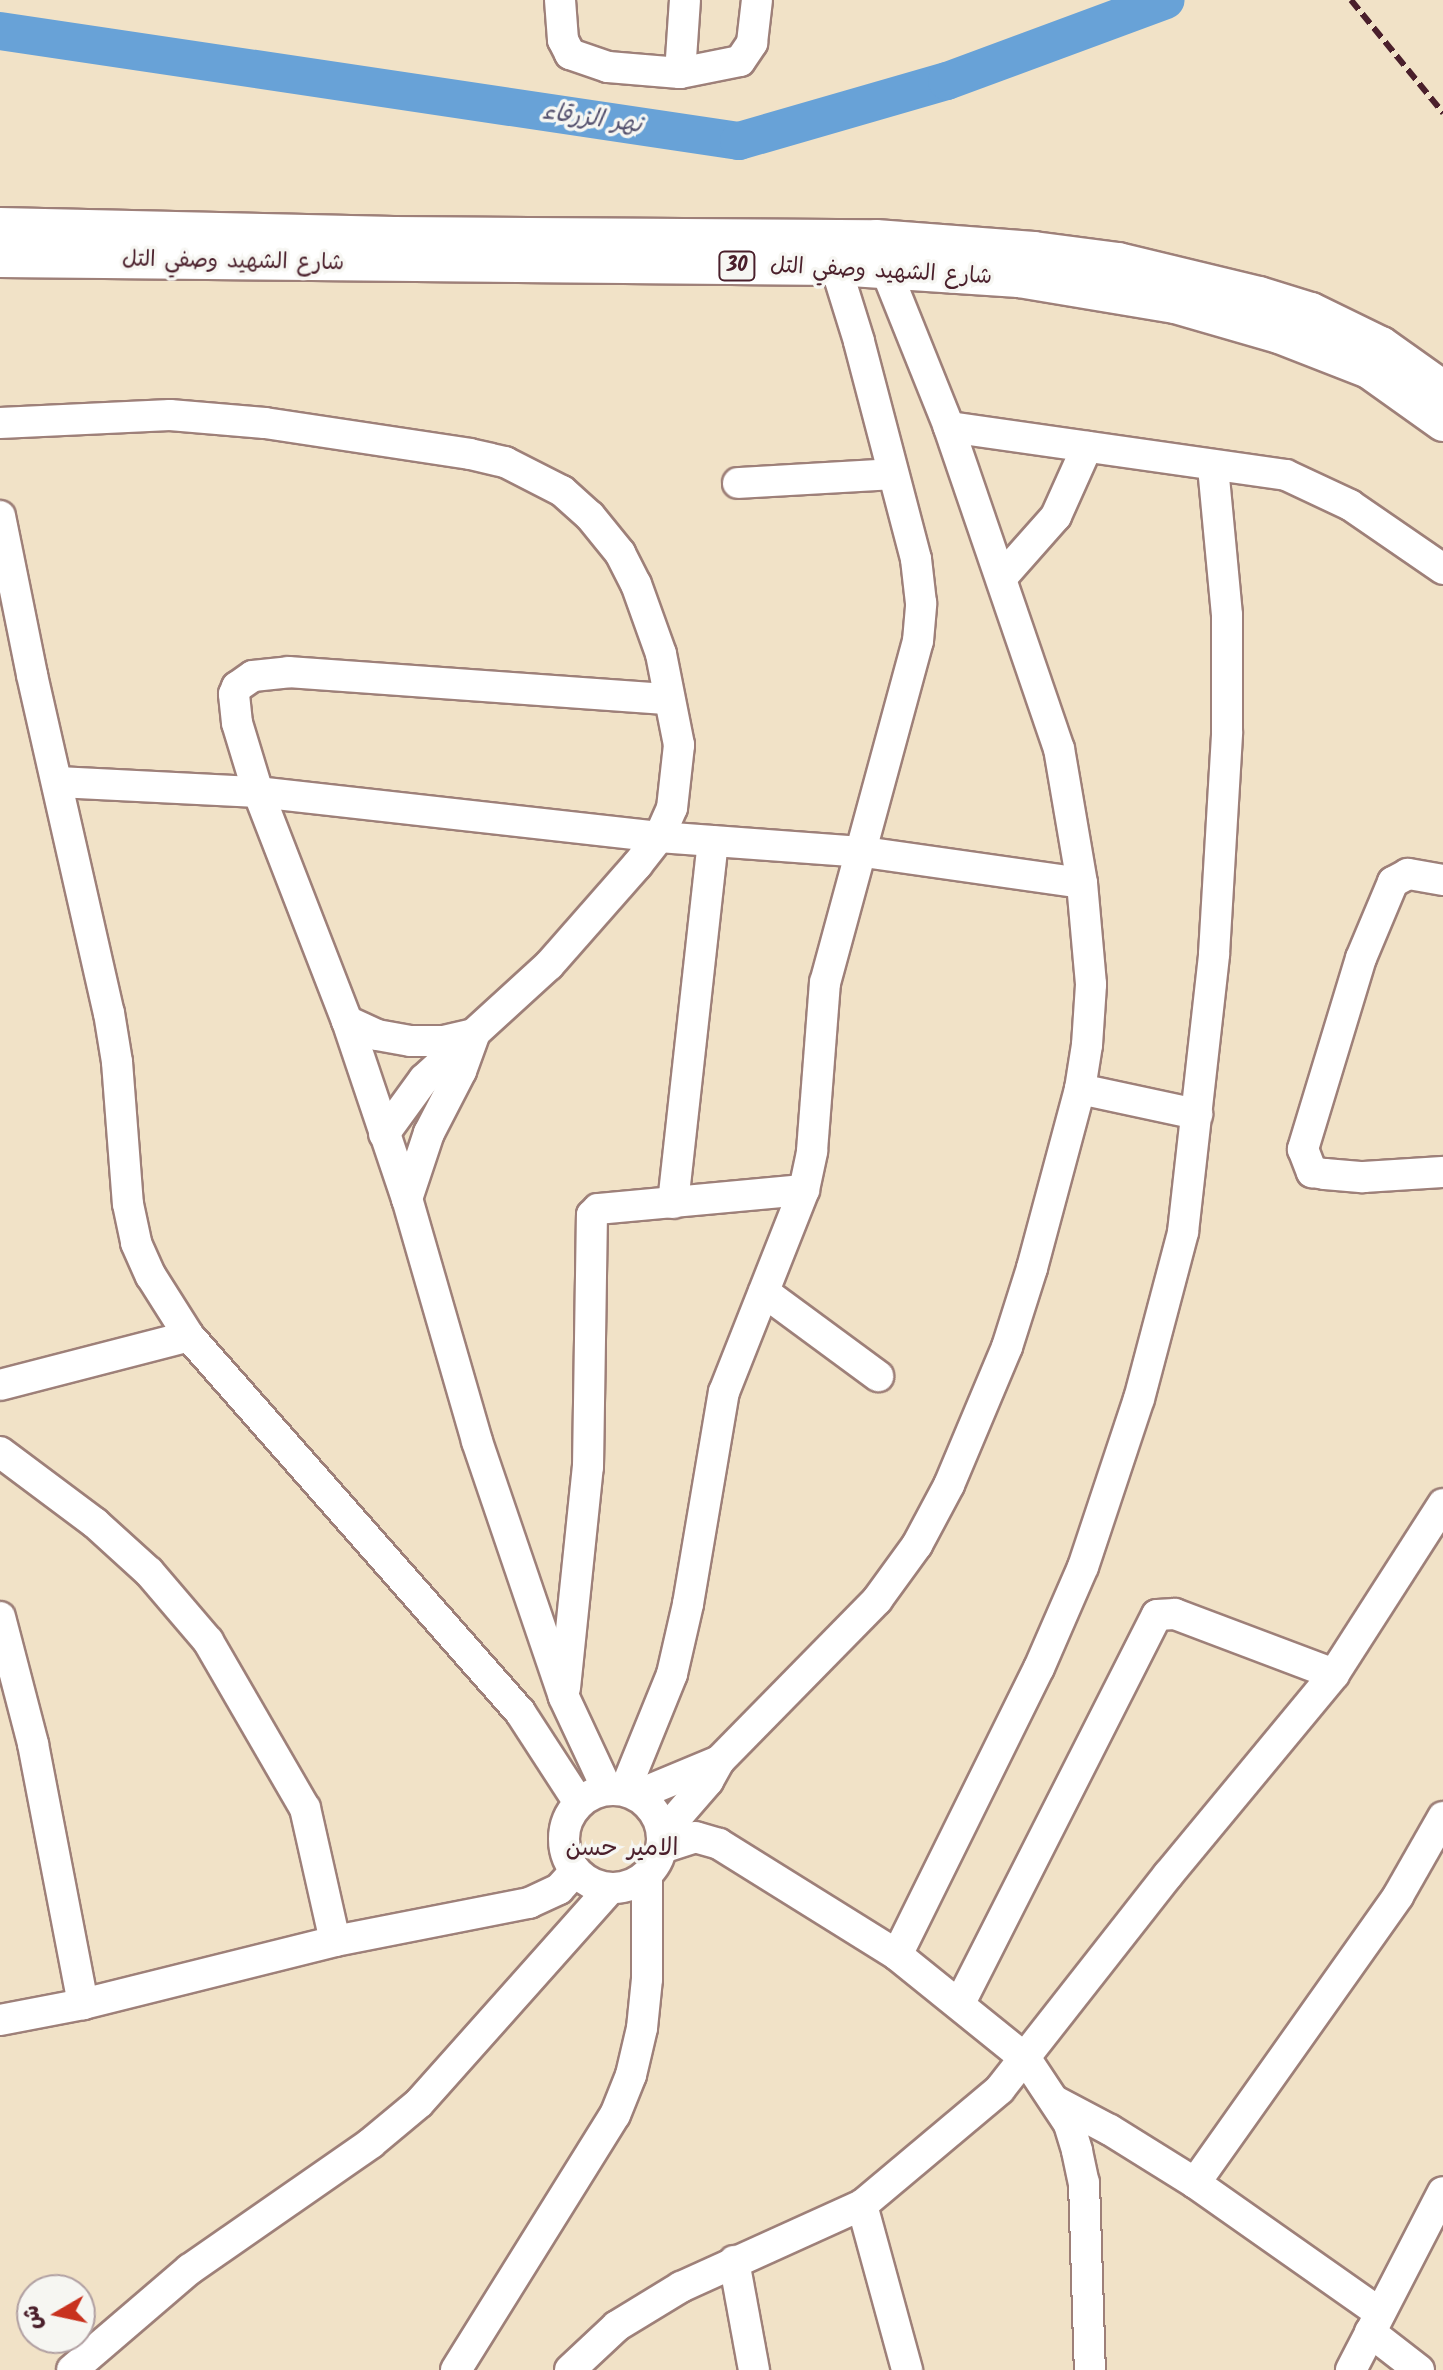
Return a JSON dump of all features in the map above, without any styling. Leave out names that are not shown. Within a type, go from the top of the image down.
[{"type":"main road","name":"شارع الشهيد وصفي التل","points":[[0,226],[394,235],[876,238],[1034,250],[1118,261],[1259,295],[1311,311],[1381,345],[1443,389]]},
{"type":"main road","name":"شارع الشهيد وصفي التل","points":[[0,259],[836,267],[1019,279],[1175,305],[1235,321],[1369,370],[1443,423]]},
{"type":"street","points":[[560,0],[561,32],[570,54],[608,67],[680,73],[740,61],[752,43],[757,0]]},
{"type":"street","points":[[680,73],[685,0]]},
{"type":"street","points":[[623,1791],[672,1674],[688,1604],[724,1392],[804,1190],[812,1151],[825,983],[864,852],[921,620],[916,559],[836,267]]},
{"type":"street","points":[[456,2370],[615,2115],[631,2075],[642,2028],[647,1979],[647,1875],[663,1840],[708,1781],[719,1761],[877,1600],[917,1545],[949,1485],[1007,1347],[1032,1268],[1080,1089],[1091,984],[1082,883],[1059,749],[1003,576],[949,427],[886,270]]},
{"type":"street","points":[[0,423],[170,415],[373,437],[505,462],[562,491],[590,516],[620,553],[650,618],[661,654],[679,745],[672,808],[659,837],[549,965],[424,1079],[384,1134]]},
{"type":"street","points":[[949,427],[1304,481],[1350,505],[1443,569]]},
{"type":"street","points":[[1003,576],[1056,516],[1087,447]]},
{"type":"street","points":[[897,1955],[1039,1668],[1083,1567],[1166,1307],[1183,1232],[1214,954],[1227,732],[1227,615],[1213,466]]},
{"type":"street","points":[[738,483],[893,474]]},
{"type":"street","points":[[0,516],[109,1013],[117,1062],[128,1204],[136,1243],[151,1276],[189,1336],[532,1728],[579,1803]]},
{"type":"street","points":[[663,1840],[658,1817],[623,1791],[564,1697],[477,1441],[407,1199],[347,1021],[258,792],[233,706],[237,687],[253,676],[289,672],[668,699]]},
{"type":"street","points":[[58,782],[258,792],[659,837],[864,852],[1082,883]]},
{"type":"street","points":[[673,1203],[713,841]]},
{"type":"street","points":[[1443,880],[1408,874],[1393,882],[1361,958],[1303,1149],[1312,1172],[1363,1177],[1443,1172]]},
{"type":"street","points":[[347,1021],[377,1035],[410,1041],[443,1041],[475,1033]]},
{"type":"street","points":[[407,1199],[429,1133],[461,1071],[475,1033]]},
{"type":"street","points":[[1080,1089],[1197,1114]]},
{"type":"street","points":[[532,1728],[564,1697],[588,1467],[591,1221],[598,1209],[804,1190]]},
{"type":"street","points":[[764,1292],[878,1376]]},
{"type":"street","points":[[0,1385],[189,1336]]},
{"type":"street","points":[[0,1452],[95,1523],[149,1572],[208,1641],[305,1808],[316,1842],[335,1941]]},
{"type":"street","points":[[570,2370],[617,2326],[681,2287],[862,2205],[964,2121],[1026,2059],[1168,1875],[1334,1674],[1443,1504]]},
{"type":"street","points":[[960,2003],[1157,1615],[1166,1612],[1189,1618],[1334,1674]]},
{"type":"street","points":[[0,1617],[33,1744],[83,2004]]},
{"type":"street","points":[[647,1875],[630,1886],[610,1889],[597,1886],[575,1871],[564,1844],[565,1829],[579,1803],[719,1761]]},
{"type":"street","points":[[1195,2183],[1398,1896],[1443,1817]]},
{"type":"street","points":[[663,1840],[695,1837],[719,1844],[897,1955],[1026,2059],[1069,2124],[1084,2183],[1090,2370]]},
{"type":"street","points":[[0,2020],[83,2004],[335,1941],[529,1903],[559,1889],[575,1871]]},
{"type":"street","points":[[72,2370],[190,2269],[371,2143],[419,2103],[610,1889]]},
{"type":"street","points":[[1053,2100],[1110,2130],[1195,2183],[1375,2322],[1419,2370]]},
{"type":"street","points":[[1351,2370],[1443,2192]]},
{"type":"street","points":[[862,2205],[907,2370]]},
{"type":"street","points":[[734,2261],[754,2370]]},
{"type":"waterway","name":"نهر الزرقاء","points":[[0,31],[739,141],[947,81],[1166,0]]},
{"type":"railway","points":[[1351,0],[1443,113]]},
{"type":"district","name":"الامير حسن","points":[[622,1849]]}]
